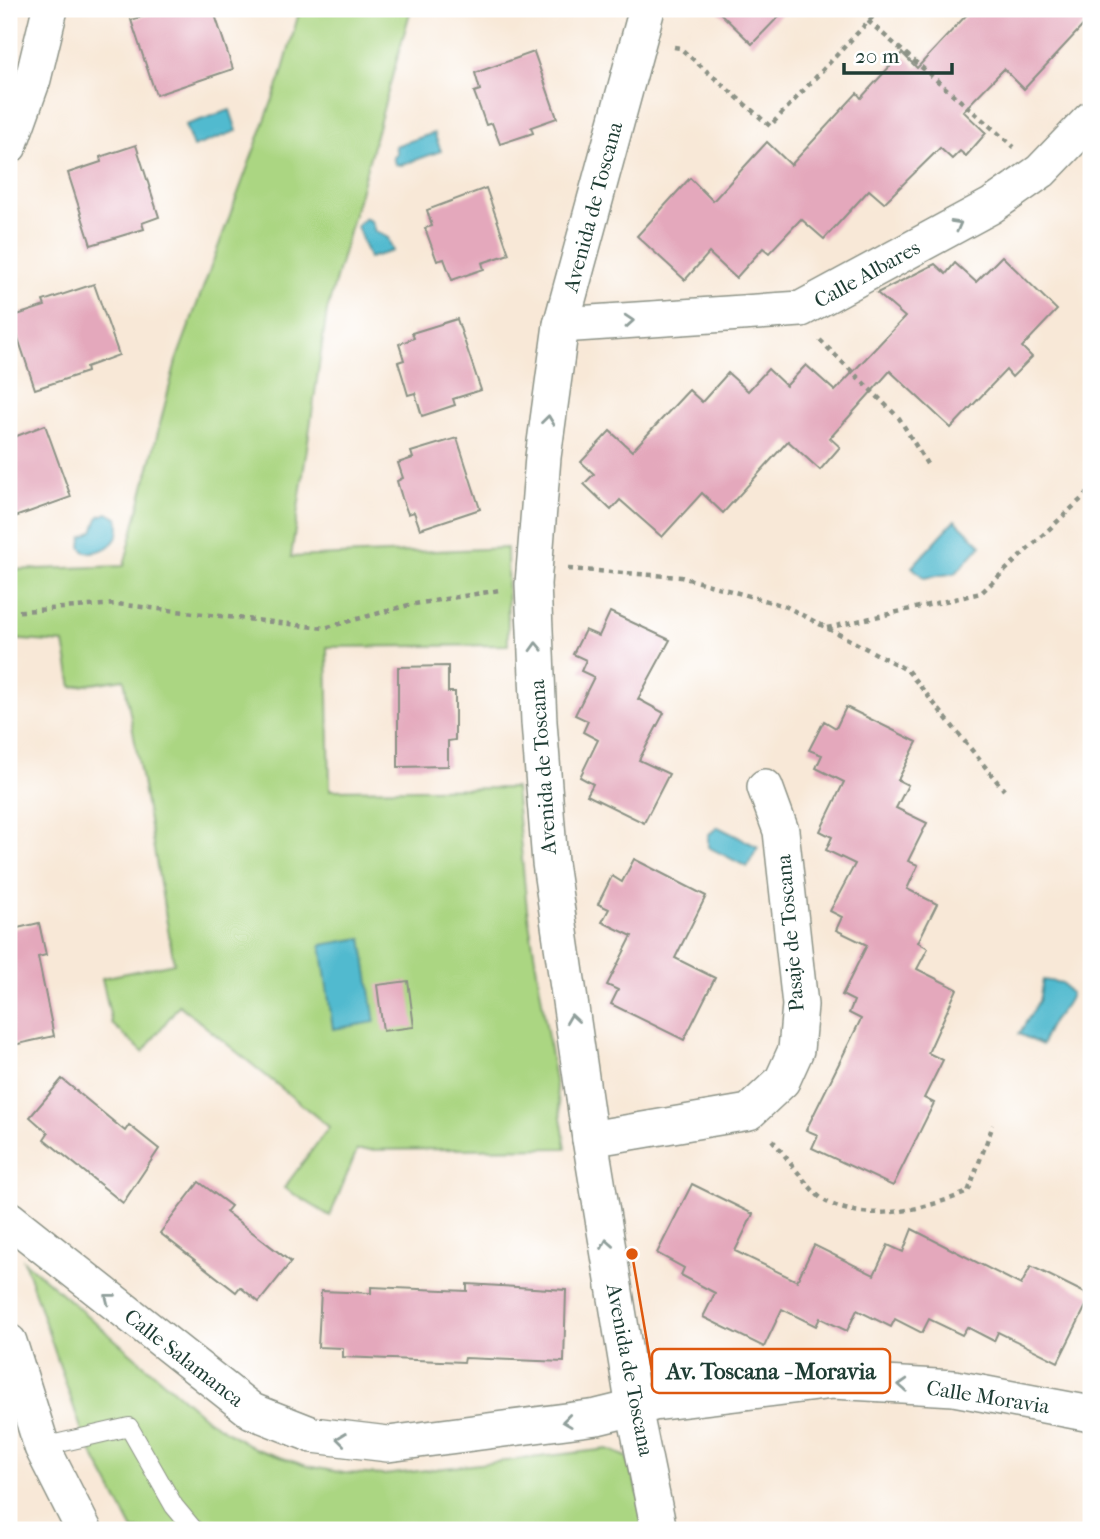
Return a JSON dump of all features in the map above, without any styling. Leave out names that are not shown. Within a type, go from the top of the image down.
[{"type":"street","points":[[9,146],[33,79],[50,9]]},
{"type":"street","name":"Avenida de Toscana","points":[[643,24],[561,325],[543,457],[533,584],[539,722],[550,863],[590,1139],[634,1408],[659,1530]]},
{"type":"street","name":"Calle Albares","points":[[561,325],[801,309],[991,206],[1041,171],[1091,119]]},
{"type":"street","name":"Pasaje de Toscana","points":[[749,1112],[782,1082],[796,1050],[800,1004],[781,831],[765,787]]},
{"type":"street","points":[[590,1139],[749,1112]]},
{"type":"street","name":"Calle Salamanca","points":[[9,1219],[252,1411],[313,1435],[388,1444],[597,1417],[634,1408]]},
{"type":"street","points":[[9,1342],[42,1447],[84,1530]]},
{"type":"street","name":"Calle Moravia","points":[[634,1408],[833,1381],[954,1388],[1091,1414]]},
{"type":"lane","points":[[42,1447],[129,1427],[174,1506],[194,1530]]},
{"type":"path","points":[[643,24],[680,48],[770,126],[880,9]]},
{"type":"path","points":[[868,21],[1041,171]]},
{"type":"path","points":[[801,309],[819,338],[899,418],[927,464]]},
{"type":"path","points":[[827,628],[981,593],[1091,490]]},
{"type":"path","points":[[749,1112],[823,1201],[863,1214],[943,1202],[968,1192],[993,1125]]},
{"type":"green space","points":[[300,9],[411,9],[327,311],[291,557],[507,548],[508,645],[327,647],[330,790],[515,788],[527,909],[566,1148],[357,1150],[330,1216],[284,1188],[329,1127],[179,1005],[143,1052],[112,1024],[102,978],[174,963],[124,679],[72,687],[64,643],[9,639],[9,570],[124,566],[176,361],[281,77]]},
{"type":"green space","points":[[24,1261],[208,1420],[256,1449],[307,1466],[344,1473],[384,1475],[608,1449],[627,1457],[650,1530],[133,1530],[84,1437]]},
{"type":"water","points":[[230,110],[237,131],[193,147],[185,125]]},
{"type":"water","points":[[434,133],[441,151],[402,165],[395,164],[395,146]]},
{"type":"water","points":[[364,218],[371,221],[375,231],[388,238],[393,251],[369,258],[357,226]]},
{"type":"water","points":[[108,513],[117,518],[119,526],[116,539],[106,548],[85,552],[81,547],[82,537],[93,531],[99,516]]},
{"type":"water","points":[[955,520],[981,545],[956,573],[924,578],[912,567]]},
{"type":"water","points":[[718,827],[758,847],[747,867],[708,847],[708,835]]},
{"type":"water","points":[[362,938],[375,1022],[333,1029],[321,945]]},
{"type":"water","points":[[1043,980],[1062,983],[1071,994],[1048,1028],[1042,1045],[1019,1034],[1039,1001]]},
{"type":"building","points":[[166,9],[213,9],[233,69],[156,95],[131,20]]},
{"type":"building","points":[[716,9],[786,9],[752,44]]},
{"type":"building","points":[[972,9],[1091,9],[1091,17],[1024,89],[1004,69],[963,111],[986,133],[966,156],[960,151],[952,159],[940,148],[884,203],[869,190],[824,239],[801,219],[769,253],[763,248],[736,278],[709,253],[685,280],[637,236],[690,178],[713,201],[767,142],[791,165],[857,93],[861,98],[902,53],[917,68]]},
{"type":"building","points":[[534,52],[557,118],[531,127],[533,133],[500,144],[492,123],[486,125],[474,92],[480,90],[475,73]]},
{"type":"building","points":[[136,145],[159,217],[142,223],[144,229],[91,245],[68,173],[101,162],[100,157]]},
{"type":"building","points":[[486,188],[509,254],[482,263],[484,269],[452,280],[444,259],[437,261],[425,228],[432,226],[427,210]]},
{"type":"building","points":[[1002,256],[1057,310],[1022,347],[1032,357],[1012,377],[1006,370],[951,428],[890,371],[830,438],[840,447],[820,470],[788,441],[723,513],[702,493],[662,537],[620,500],[611,510],[584,484],[594,474],[581,462],[610,431],[632,451],[689,390],[702,402],[728,373],[748,391],[768,369],[786,386],[806,365],[835,391],[905,317],[877,293],[935,264],[946,274],[955,263],[976,282]]},
{"type":"building","points":[[94,284],[119,355],[86,367],[87,372],[35,389],[11,317],[45,306],[43,301]]},
{"type":"building","points":[[457,319],[481,390],[453,399],[455,405],[422,416],[415,393],[408,395],[398,362],[404,360],[399,344],[414,338],[412,333]]},
{"type":"building","points":[[45,425],[71,497],[9,519],[9,439]]},
{"type":"building","points":[[457,438],[480,509],[420,529],[414,512],[408,514],[402,498],[397,481],[403,478],[398,463],[413,458],[411,452]]},
{"type":"building","points":[[610,612],[670,640],[638,699],[664,713],[639,760],[669,774],[644,823],[587,795],[593,784],[580,777],[598,740],[583,732],[588,721],[575,715],[594,677],[581,671],[586,660],[573,654],[585,630],[599,636]]},
{"type":"building","points":[[448,666],[448,692],[455,692],[455,740],[448,741],[448,766],[398,767],[398,667]]},
{"type":"building","points":[[846,707],[917,742],[898,780],[908,785],[896,808],[927,823],[908,861],[918,865],[907,889],[937,904],[918,942],[928,948],[917,969],[957,989],[928,1053],[943,1060],[924,1098],[934,1103],[893,1186],[812,1148],[818,1135],[806,1130],[861,1019],[849,1013],[854,1001],[842,995],[867,945],[836,930],[842,917],[830,911],[855,864],[826,850],[832,837],[820,831],[844,782],[816,768],[822,755],[809,750],[824,721],[836,728]]},
{"type":"building","points":[[634,859],[706,896],[675,958],[715,978],[684,1040],[611,1004],[618,990],[607,985],[632,936],[602,922],[609,909],[598,904],[612,876],[622,882]]},
{"type":"building","points":[[39,923],[46,955],[38,957],[54,1036],[9,1046],[9,930]]},
{"type":"building","points":[[408,981],[414,1027],[383,1031],[377,985]]},
{"type":"building","points":[[62,1079],[125,1131],[129,1125],[159,1149],[123,1203],[44,1139],[48,1133],[30,1117]]},
{"type":"building","points":[[199,1182],[231,1206],[226,1212],[291,1262],[259,1302],[240,1287],[236,1292],[160,1233]]},
{"type":"building","points":[[692,1184],[753,1214],[735,1251],[797,1281],[814,1245],[874,1275],[888,1245],[903,1252],[912,1229],[1021,1285],[1031,1266],[1091,1296],[1058,1362],[998,1332],[994,1341],[967,1327],[962,1335],[929,1319],[922,1333],[895,1319],[891,1327],[857,1310],[847,1331],[820,1318],[816,1326],[782,1309],[764,1347],[703,1317],[715,1293],[681,1275],[684,1268],[657,1253]]},
{"type":"building","points":[[467,1284],[566,1290],[564,1362],[465,1358],[464,1362],[343,1357],[343,1348],[318,1347],[321,1291],[371,1293],[371,1287],[467,1291]]},
{"type":"place","name":"Av. Toscana - Moravia","points":[[632,1254]]}]
